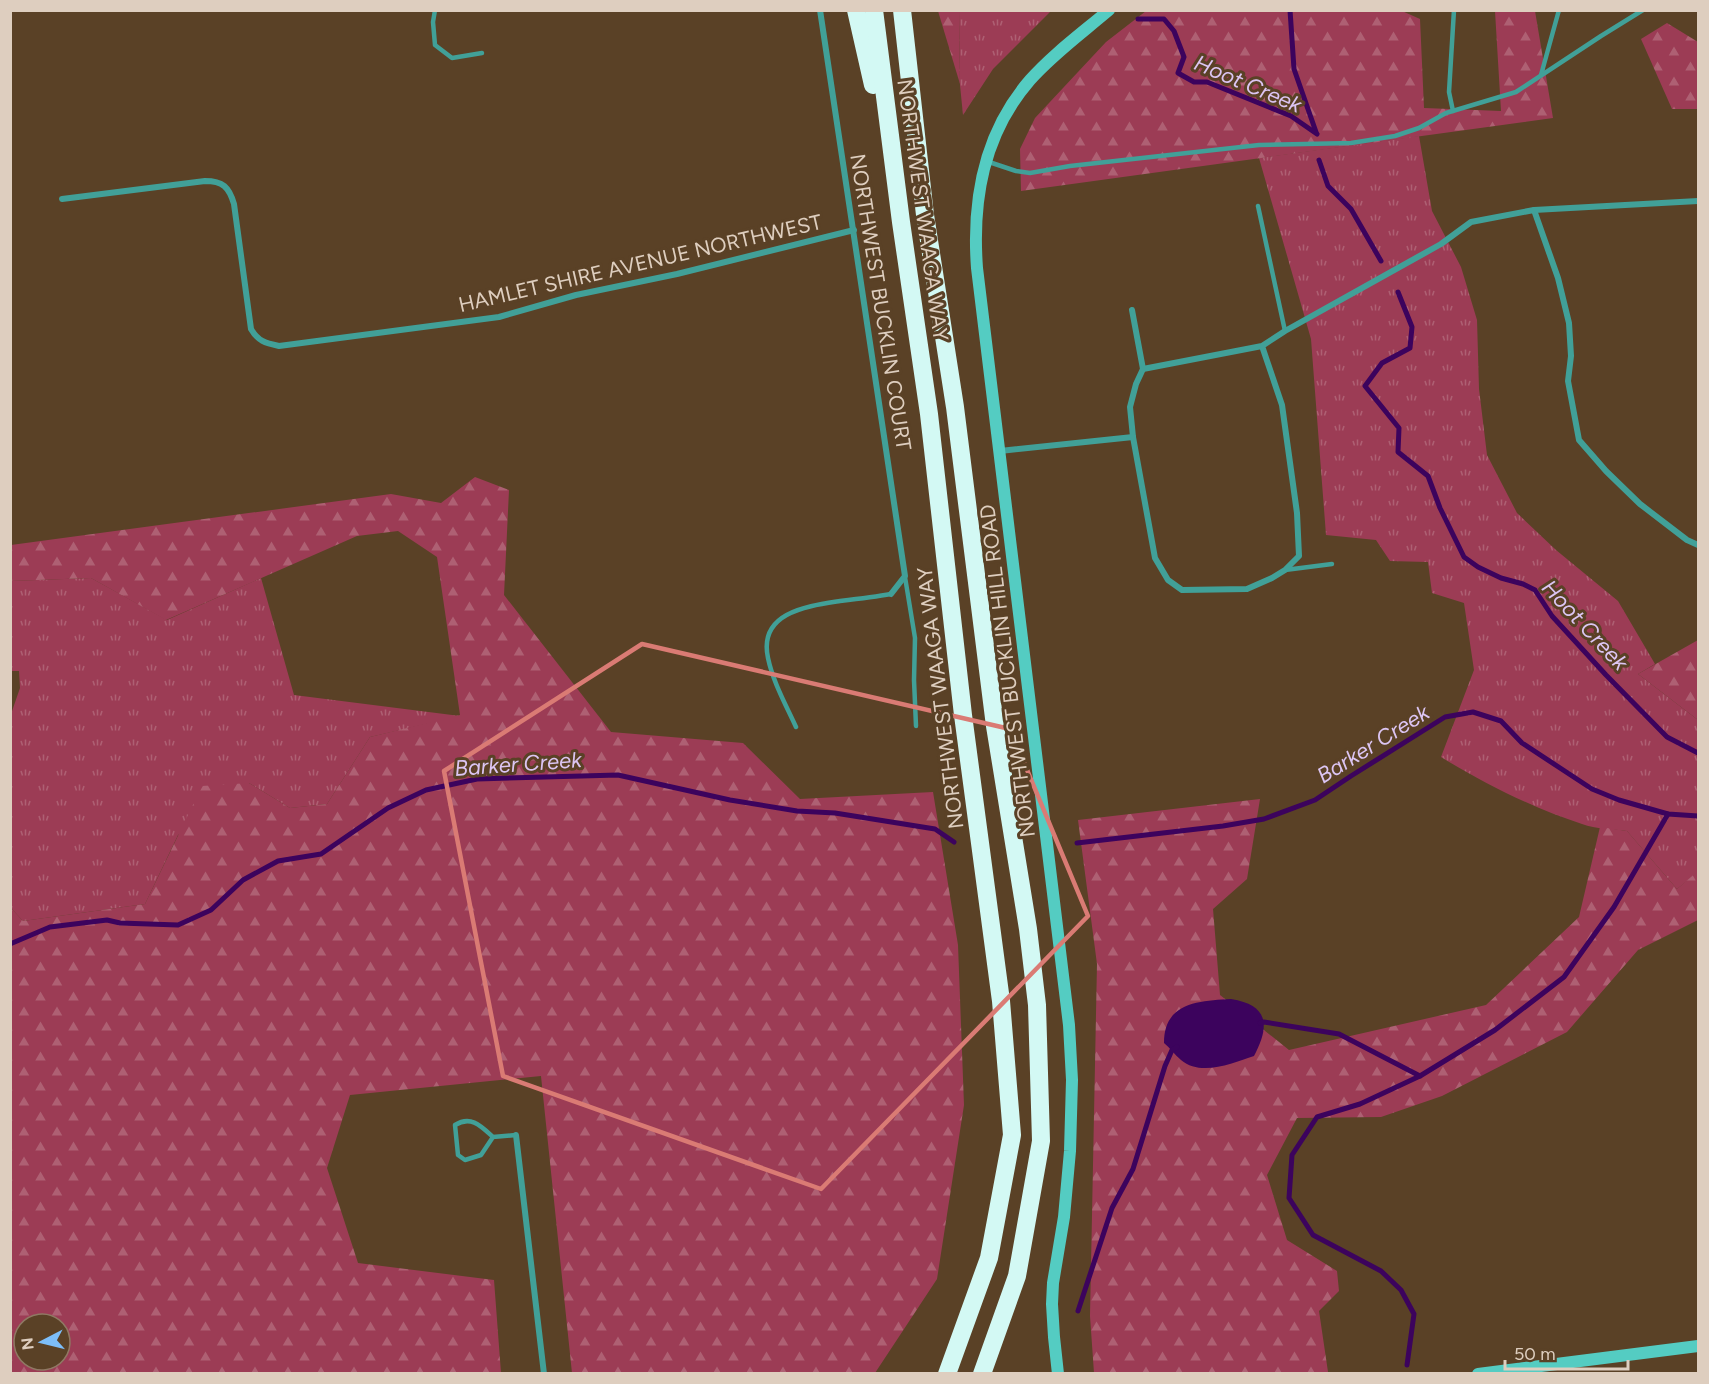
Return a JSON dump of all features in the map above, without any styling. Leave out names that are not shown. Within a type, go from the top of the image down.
[{"type":"highway","points":[[856,10],[899,201]]},
{"type":"highway","name":"NORTHWEST WAAGA WAY","points":[[874,10],[929,414],[963,715],[1001,1001],[1012,1135],[989,1258],[947,1374]]},
{"type":"highway","name":"NORTHWEST WAAGA WAY","points":[[902,10],[925,215],[955,407],[995,726],[1028,929],[1037,1005],[1041,1141],[1017,1276],[982,1374]]},
{"type":"main road","name":"NORTHWEST BUCKLIN HILL ROAD","points":[[1058,1374],[1053,1294],[1064,1217],[1070,1151],[1072,1080],[1069,1025],[975,240],[978,194],[986,161],[1003,121],[1030,81],[1047,63],[1109,10]]},
{"type":"main road","points":[[1479,1374],[1698,1346]]},
{"type":"street","name":"NORTHWEST BUCKLIN COURT","points":[[820,10],[905,576]]},
{"type":"street","name":"HAMLET SHIRE AVENUE NORTHWEST","points":[[62,199],[205,181],[225,184],[234,204],[251,329],[257,339],[279,346],[499,317],[576,295],[676,274],[854,230]]},
{"type":"street","points":[[1143,369],[1262,346],[1441,244],[1471,222],[1534,210],[1698,201]]},
{"type":"street","points":[[1534,210],[1558,278],[1569,323],[1571,356],[1568,381],[1579,440],[1606,471],[1640,504],[1687,540],[1698,545]]},
{"type":"street","points":[[1132,310],[1143,369],[1130,407],[1133,437],[1155,558],[1168,580],[1182,590],[1247,589],[1285,570],[1299,556],[1297,513],[1282,405],[1262,346]]},
{"type":"street","points":[[1000,451],[1133,437]]},
{"type":"street","points":[[891,594],[905,576]]},
{"type":"street","points":[[516,1135],[544,1374]]},
{"type":"lane","points":[[435,10],[433,22],[435,45],[452,58],[482,53]]},
{"type":"lane","points":[[1453,111],[1449,92],[1454,10]]},
{"type":"lane","points":[[1541,75],[1559,10]]},
{"type":"lane","points":[[986,161],[1030,173],[1070,166],[1259,145],[1351,143],[1395,136],[1419,128],[1453,111],[1516,92],[1644,10]]},
{"type":"lane","points":[[1258,206],[1285,331]]},
{"type":"lane","points":[[1285,570],[1332,564]]},
{"type":"lane","points":[[905,576],[915,638],[916,726]]},
{"type":"lane","points":[[796,727],[782,698],[768,658],[767,641],[773,627],[790,612],[807,606],[891,594]]},
{"type":"lane","points":[[493,1137],[481,1155],[465,1160],[458,1155],[455,1125],[462,1121],[476,1121],[493,1137],[516,1135]]},
{"type":"highlighted area","points":[[642,644],[1010,729],[1088,916],[821,1189],[503,1076],[444,771]]},
{"type":"green space","points":[[938,11],[959,11],[960,84]]},
{"type":"green space","points":[[959,11],[1051,11],[993,69],[963,115],[960,85]]},
{"type":"green space","points":[[1146,11],[1402,11],[1420,19],[1424,108],[1501,111],[1495,11],[1535,11],[1553,118],[1021,191],[1020,149],[1035,118],[1106,42]]},
{"type":"green space","points":[[1667,23],[1698,42],[1698,109],[1672,109],[1641,39]]},
{"type":"green space","points":[[1419,136],[1432,211],[1461,267],[1477,320],[1479,389],[1487,455],[1517,513],[1556,550],[1618,601],[1655,664],[1638,674],[1698,720],[1698,872],[1677,889],[1627,831],[1587,826],[1546,811],[1492,786],[1441,757],[1474,670],[1464,603],[1432,593],[1428,562],[1390,561],[1376,540],[1326,535],[1311,339],[1259,158]]},
{"type":"green space","points":[[475,477],[509,490],[504,595],[611,732],[743,743],[800,799],[933,792],[958,945],[964,1105],[937,1279],[875,1373],[572,1373],[541,1076],[350,1095],[327,1168],[358,1263],[494,1280],[501,1373],[11,1373],[11,908],[23,921],[145,904],[202,786],[249,783],[290,808],[327,804],[370,737],[460,715],[437,557],[398,531],[357,536],[166,620],[91,578],[11,581],[11,545],[391,494],[441,503]]},
{"type":"green space","points":[[91,578],[167,620],[261,578],[294,695],[460,716],[370,737],[327,804],[290,808],[249,783],[178,835],[145,904],[23,921],[11,908],[10,717],[20,688],[19,671],[11,671],[11,581]]},
{"type":"green space","points":[[1698,640],[1698,720],[1638,674]]},
{"type":"green space","points":[[1260,799],[1247,879],[1213,909],[1220,995],[1289,1050],[1486,1005],[1579,917],[1600,827],[1627,831],[1677,889],[1698,871],[1698,920],[1638,950],[1567,1032],[1442,1096],[1381,1117],[1297,1118],[1267,1175],[1287,1240],[1337,1271],[1339,1291],[1319,1311],[1328,1372],[1094,1373],[1090,1316],[1097,964],[1078,820]]},
{"type":"shaded area","points":[[1231,999],[1253,1006],[1263,1018],[1262,1035],[1254,1056],[1217,1067],[1198,1068],[1181,1060],[1164,1043],[1170,1019],[1186,1006]]},
{"type":"waterway","points":[[1290,10],[1294,69],[1316,132]]},
{"type":"waterway","name":"Hoot Creek","points":[[1138,19],[1164,19],[1174,31],[1184,57],[1178,73],[1194,82],[1207,82],[1291,116],[1317,134]]},
{"type":"waterway","name":"Hoot Creek","points":[[1319,160],[1328,186],[1351,209],[1381,261]]},
{"type":"waterway","name":"Hoot Creek","points":[[1398,292],[1412,327],[1410,348],[1382,363],[1365,386],[1399,428],[1398,452],[1428,476],[1440,508],[1464,557],[1501,578],[1535,590],[1552,616],[1667,737],[1698,753]]},
{"type":"waterway","name":"Barker Creek","points":[[1077,843],[1264,819],[1315,800],[1445,717],[1473,712],[1501,721],[1522,743],[1592,789],[1619,800],[1668,814],[1698,816]]},
{"type":"waterway","name":"Barker Creek","points":[[10,944],[50,927],[107,920],[120,923],[178,925],[211,910],[243,880],[278,861],[321,854],[388,808],[426,790],[477,779],[618,775],[730,800],[797,811],[835,813],[935,829],[954,842]]},
{"type":"waterway","points":[[1407,1365],[1414,1314],[1401,1290],[1381,1271],[1313,1235],[1289,1198],[1292,1155],[1317,1117],[1360,1104],[1420,1076],[1495,1030],[1564,977],[1614,907],[1668,814]]},
{"type":"waterway","points":[[1260,1023],[1339,1034],[1420,1076]]},
{"type":"waterway","points":[[1078,1311],[1112,1208],[1133,1169],[1165,1066],[1172,1050],[1177,1047]]}]
